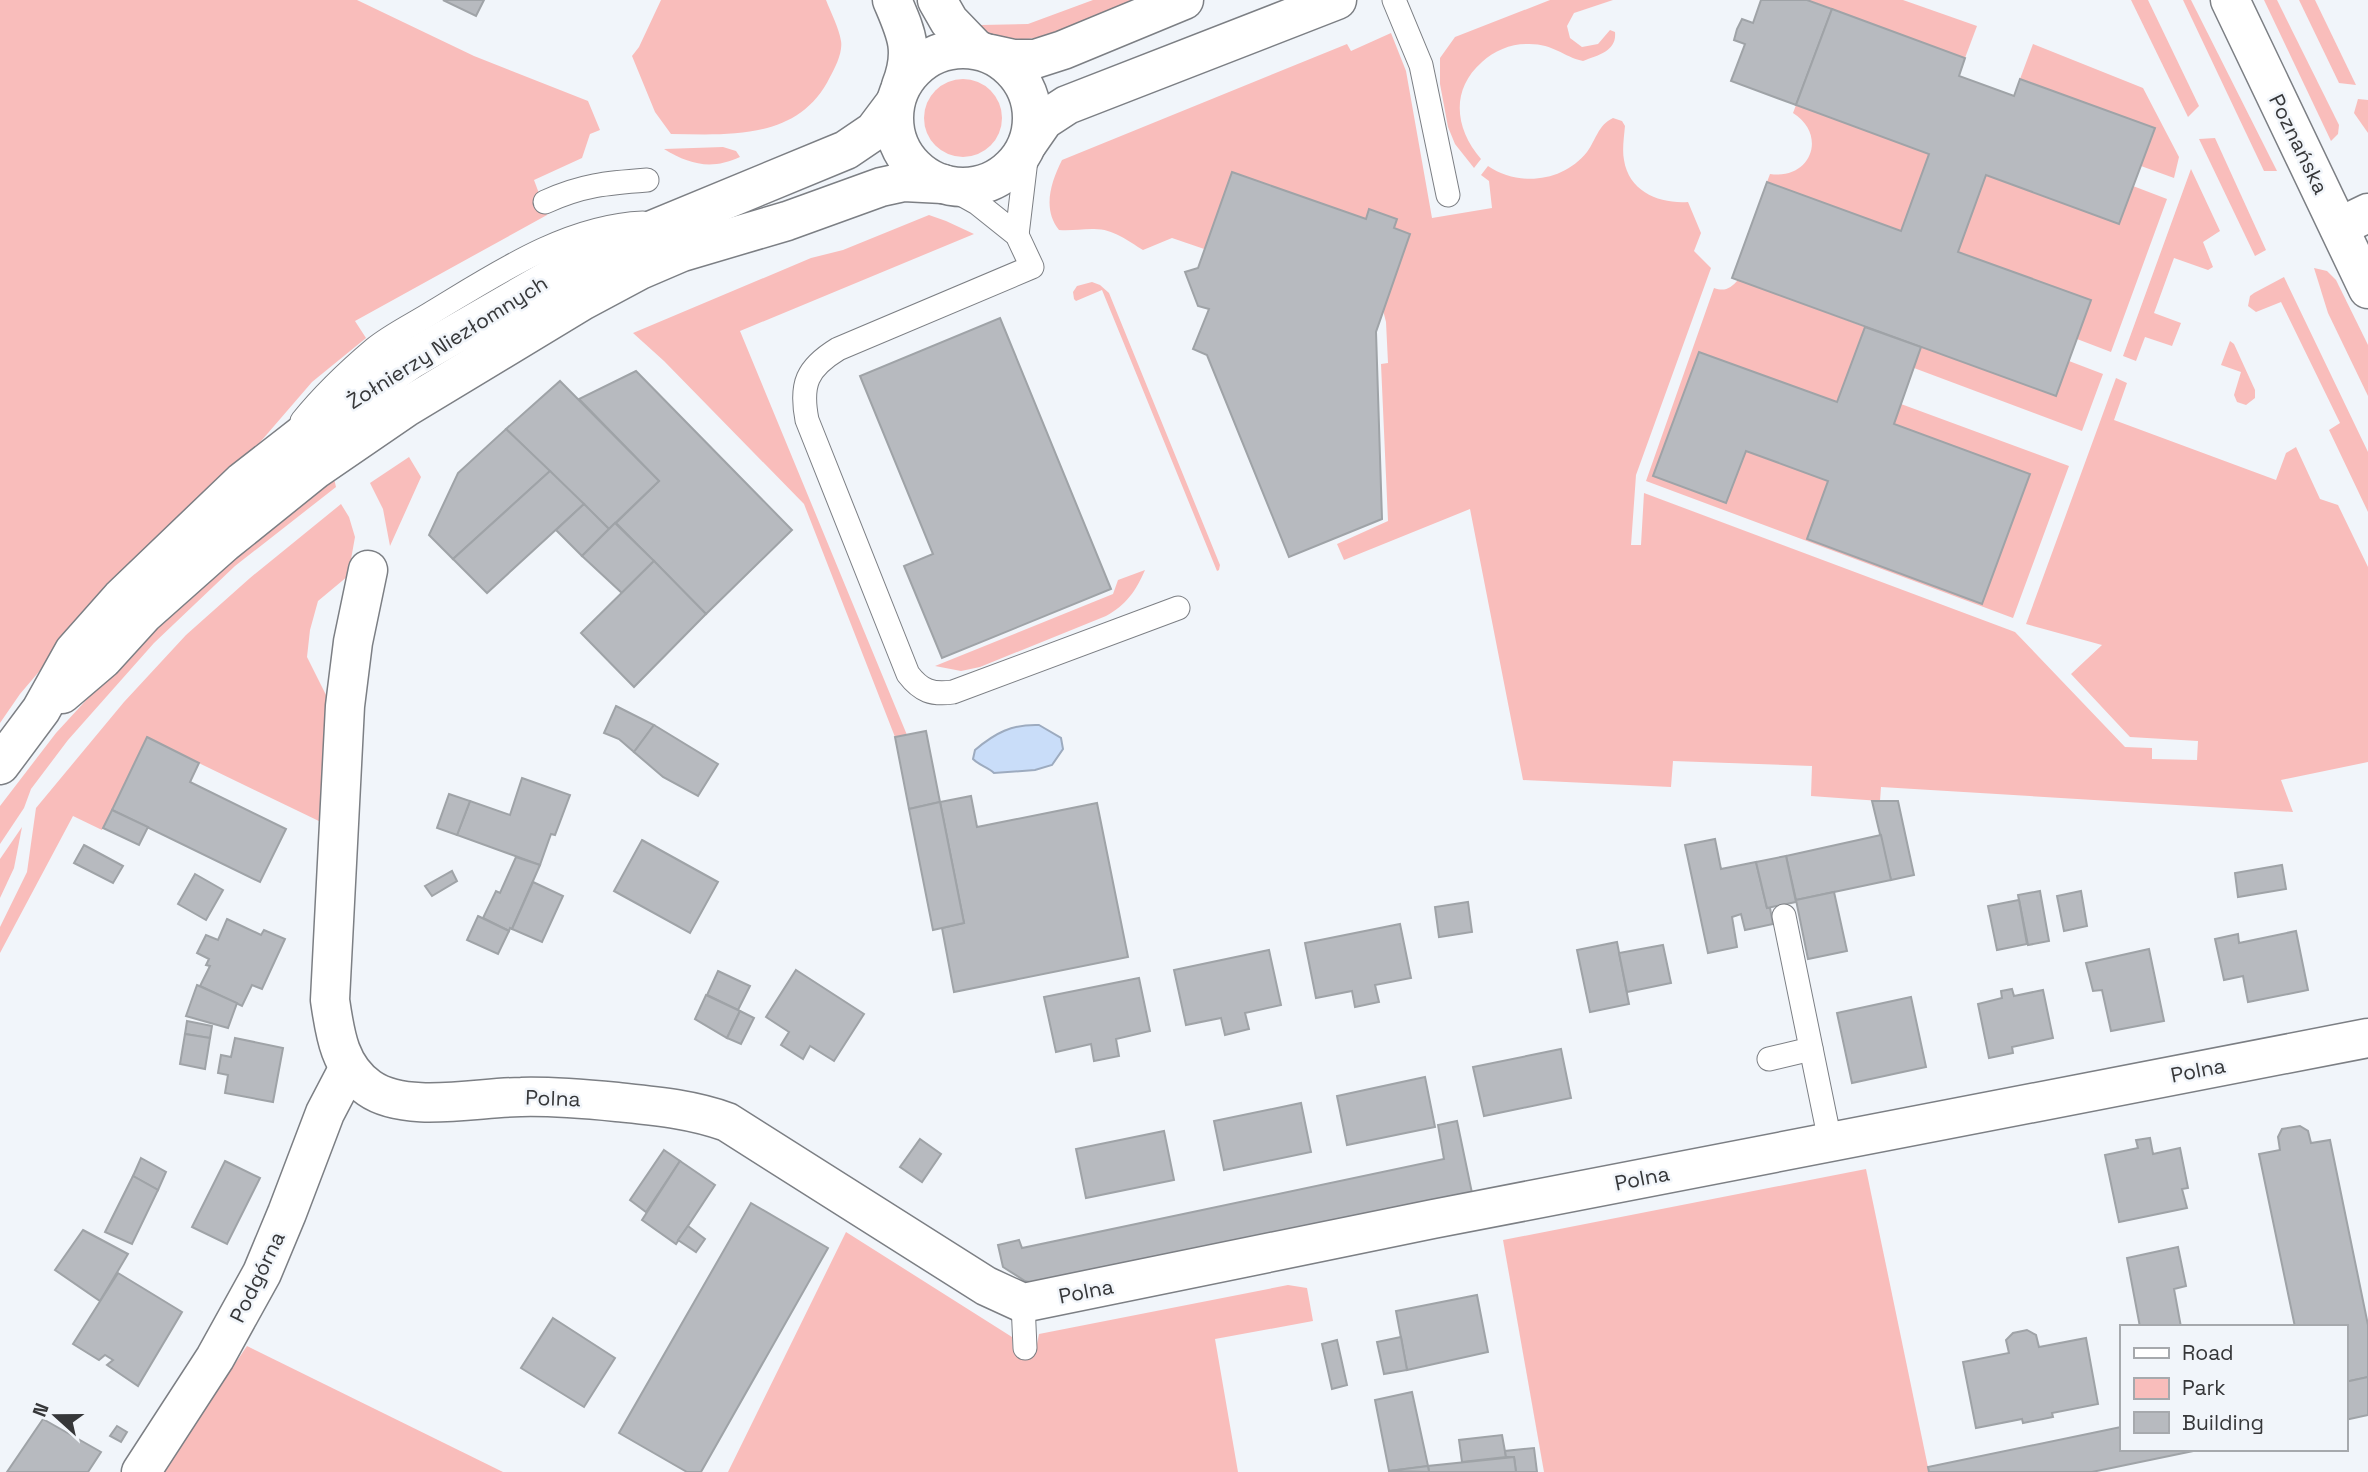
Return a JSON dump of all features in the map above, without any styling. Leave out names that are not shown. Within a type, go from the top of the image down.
[{"type":"street","points":[[892,0],[909,47],[907,70],[898,95],[894,122],[897,139],[904,155],[914,167],[943,184],[960,187],[991,181],[1007,172],[1019,159],[1037,127],[1056,110],[1337,0]]},
{"type":"street","points":[[937,0],[949,22],[984,51],[1013,69],[1029,93],[1033,125],[1028,143]]},
{"type":"street","points":[[898,95],[918,66],[940,52],[959,48],[1014,59],[1035,59],[1184,0]]},
{"type":"street","name":"Poznańska","points":[[2230,0],[2353,220],[2368,289]]},
{"type":"street","name":"Żołnierzy Niezłomnych","points":[[0,765],[41,710],[74,650],[121,598],[191,529],[272,458],[420,354],[594,254],[846,150],[874,131],[898,95]]},
{"type":"street","name":"Żołnierzy Niezłomnych","points":[[41,710],[88,672],[144,614],[223,543],[316,469],[405,408],[571,308],[640,270],[706,244],[787,221],[881,187],[904,182],[943,184]]},
{"type":"street","name":"Polna","points":[[368,570],[353,642],[345,706],[330,1000],[335,1038],[348,1069],[370,1089],[394,1099],[430,1102],[522,1097],[576,1098],[699,1112],[727,1122],[986,1286],[1023,1303],[1433,1219],[2368,1038]]},
{"type":"street","name":"Podgórna","points":[[141,1472],[215,1358],[262,1273],[324,1113],[348,1069]]},
{"type":"lane","points":[[1394,0],[1421,65],[1448,195]]},
{"type":"lane","points":[[1017,235],[1028,143]]},
{"type":"lane","points":[[545,202],[568,191],[594,184],[647,180]]},
{"type":"lane","points":[[943,184],[977,204],[1017,235],[1032,267],[838,349],[820,360],[808,379],[803,398],[807,420],[908,674],[916,685],[926,692],[953,692],[1178,608]]},
{"type":"lane","points":[[1784,916],[1830,1141]]},
{"type":"lane","points":[[1769,1059],[1811,1049]]},
{"type":"lane","points":[[1023,1303],[1025,1348]]},
{"type":"green space","points":[[0,0],[357,0],[474,56],[588,101],[600,130],[590,134],[582,158],[534,180],[547,215],[355,321],[366,338],[312,382],[236,470],[128,567],[20,694],[0,723]]},
{"type":"green space","points":[[661,0],[826,0],[840,36],[840,55],[817,98],[801,113],[782,123],[740,133],[671,134],[655,112],[632,56]]},
{"type":"green space","points":[[1093,0],[1140,0],[1082,25],[1041,37],[1001,37],[981,29],[981,25],[1028,24]]},
{"type":"green space","points":[[1550,0],[1613,0],[1574,13],[1567,26],[1570,38],[1582,47],[1598,44],[1610,30],[1615,32],[1613,44],[1606,51],[1583,61],[1551,48],[1526,44],[1502,49],[1482,62],[1465,85],[1460,110],[1466,135],[1481,159],[1474,168],[1455,144],[1448,127],[1440,84],[1440,58],[1455,37]]},
{"type":"green space","points":[[1807,0],[1903,0],[1977,26],[1965,58]]},
{"type":"green space","points":[[2131,0],[2148,0],[2199,106],[2188,117]]},
{"type":"green space","points":[[2183,0],[2191,0],[2277,171],[2264,171]]},
{"type":"green space","points":[[2264,0],[2277,0],[2339,125],[2338,134],[2331,141]]},
{"type":"green space","points":[[2299,0],[2315,0],[2356,85],[2339,83]]},
{"type":"green space","points":[[1391,33],[1406,71],[1432,218],[1492,208],[1489,181],[1481,175],[1488,166],[1500,173],[1527,179],[1566,170],[1587,152],[1601,129],[1613,118],[1622,121],[1625,126],[1623,156],[1627,171],[1639,188],[1667,201],[1688,202],[1701,233],[1694,251],[1711,268],[1636,475],[1631,545],[1641,545],[1644,493],[2015,632],[2125,747],[2152,748],[2152,759],[2197,760],[2198,741],[2130,737],[2071,674],[2102,645],[2026,624],[2116,378],[2127,383],[2114,420],[2276,480],[2286,453],[2296,447],[2320,499],[2338,505],[2368,567],[2368,762],[2281,780],[2293,812],[1881,787],[1880,801],[1811,796],[1812,766],[1673,761],[1671,787],[1523,780],[1470,509],[1344,560],[1337,544],[1388,521],[1381,364],[1388,363],[1383,310],[1172,238],[1143,250],[1106,230],[1059,230],[1051,213],[1050,195],[1062,160],[1347,44],[1351,51]]},
{"type":"green space","points":[[2033,44],[2143,88],[2179,157],[2174,178],[2141,166],[2154,128],[2020,79]]},
{"type":"green space","points":[[963,79],[978,82],[991,90],[999,103],[1002,118],[999,133],[991,146],[978,154],[963,157],[948,154],[935,146],[927,133],[924,118],[927,103],[935,90],[948,82]]},
{"type":"green space","points":[[2358,99],[2368,100],[2368,133],[2354,113]]},
{"type":"green space","points":[[1796,105],[1929,154],[1901,231],[1767,182],[1770,174],[1784,174],[1796,170],[1805,163],[1810,154],[1810,133],[1804,122],[1793,113]]},
{"type":"green space","points":[[2215,138],[2266,250],[2255,256],[2199,139]]},
{"type":"green space","points":[[723,147],[736,151],[740,157],[720,163],[701,164],[683,159],[664,149]]},
{"type":"green space","points":[[2191,169],[2220,231],[2203,242],[2213,267],[2208,270],[2174,258],[2154,313],[2181,323],[2172,346],[2145,337],[2136,361],[2123,356]]},
{"type":"green space","points":[[1986,175],[2119,224],[2133,186],[2167,199],[2111,352],[2077,339],[2090,300],[1958,252]]},
{"type":"green space","points":[[929,215],[974,234],[740,331],[907,735],[895,737],[804,504],[664,361],[633,333],[811,258],[843,250]]},
{"type":"green space","points":[[2314,268],[2327,271],[2336,280],[2368,345],[2368,396],[2328,313]]},
{"type":"green space","points":[[2284,277],[2368,452],[2368,512],[2329,430],[2340,423],[2281,302],[2256,312],[2248,306],[2250,296]]},
{"type":"green space","points":[[1738,280],[1865,327],[1837,402],[1654,476],[1726,503],[1746,451],[1828,481],[1807,539],[1981,603],[2030,474],[1894,424],[1901,404],[2069,466],[2013,618],[1646,481],[1714,288],[1728,288]]},
{"type":"green space","points":[[1092,282],[1109,293],[1220,565],[1217,571],[1102,290],[1076,301],[1074,299],[1073,292],[1077,286]]},
{"type":"green space","points":[[2230,341],[2234,344],[2255,390],[2255,398],[2246,405],[2237,402],[2234,395],[2241,372],[2221,365]]},
{"type":"green space","points":[[1921,347],[2056,396],[2069,361],[2103,374],[2082,431],[1914,368]]},
{"type":"green space","points":[[409,457],[421,477],[390,546],[383,509],[370,483]]},
{"type":"green space","points":[[333,474],[336,487],[235,566],[154,643],[68,740],[31,789],[24,808],[0,844],[0,806],[56,733],[145,636]]},
{"type":"green space","points":[[341,504],[349,517],[355,537],[348,576],[318,601],[310,630],[307,657],[332,707],[323,823],[147,738],[102,830],[73,816],[0,953],[0,927],[27,872],[36,808],[124,702],[186,635],[250,578]]},
{"type":"green space","points":[[1145,570],[1130,597],[1106,616],[980,667],[961,671],[935,666],[1113,594],[1118,580]]},
{"type":"green space","points":[[22,827],[14,868],[0,898],[0,859]]},
{"type":"green space","points":[[1866,1169],[1929,1472],[1544,1472],[1503,1240]]},
{"type":"green space","points":[[846,1232],[1012,1337],[1013,1351],[1035,1354],[1039,1334],[1288,1285],[1307,1288],[1313,1321],[1215,1339],[1238,1472],[728,1472]]},
{"type":"green space","points":[[247,1346],[503,1472],[161,1472]]},
{"type":"water","points":[[1039,725],[1061,738],[1063,749],[1052,765],[1035,770],[994,773],[973,759],[975,750],[997,734],[1020,726]]},
{"type":"building","points":[[443,0],[484,0],[476,16]]},
{"type":"building","points":[[1761,0],[1807,0],[1832,9],[1796,105],[1731,81],[1745,44],[1734,40],[1737,29],[1742,19],[1753,23]]},
{"type":"building","points":[[1832,9],[1965,58],[1959,76],[2014,96],[2020,79],[2155,128],[2119,224],[1986,175],[1958,252],[2091,300],[2056,396],[1732,278],[1767,182],[1901,231],[1929,154],[1796,105]]},
{"type":"building","points":[[1232,172],[1366,219],[1369,209],[1397,219],[1394,228],[1410,234],[1376,332],[1382,519],[1289,557],[1207,355],[1193,349],[1209,309],[1198,306],[1185,272],[1198,268]]},
{"type":"building","points":[[1000,318],[1111,589],[942,658],[904,566],[933,554],[860,376]]},
{"type":"building","points":[[1865,327],[1921,347],[1894,424],[2030,474],[1982,604],[1807,539],[1828,481],[1746,451],[1726,503],[1653,476],[1699,352],[1837,402]]},
{"type":"building","points":[[636,371],[792,530],[706,614],[616,523],[659,481],[579,399]]},
{"type":"building","points":[[560,381],[659,481],[609,529],[506,429]]},
{"type":"building","points":[[506,429],[550,471],[453,559],[429,535],[458,473]]},
{"type":"building","points":[[550,471],[584,504],[487,593],[453,559]]},
{"type":"building","points":[[584,504],[609,529],[582,556],[556,530]]},
{"type":"building","points":[[615,523],[654,561],[622,593],[582,556]]},
{"type":"building","points":[[654,561],[706,614],[634,687],[581,633]]},
{"type":"building","points":[[616,706],[654,725],[634,752],[619,739],[604,733]]},
{"type":"building","points":[[654,725],[718,764],[698,796],[663,777],[634,752]]},
{"type":"building","points":[[926,731],[940,802],[909,809],[895,737]]},
{"type":"building","points":[[147,737],[199,763],[190,782],[286,829],[260,882],[112,810]]},
{"type":"building","points":[[522,778],[570,795],[555,835],[551,834],[540,865],[457,835],[470,801],[510,815]]},
{"type":"building","points":[[449,794],[470,801],[457,835],[437,828]]},
{"type":"building","points":[[971,796],[977,827],[1097,803],[1128,957],[954,992],[942,928],[964,923],[940,802]]},
{"type":"building","points":[[1872,801],[1898,801],[1914,875],[1891,880]]},
{"type":"building","points":[[940,802],[964,923],[933,930],[909,809]]},
{"type":"building","points":[[112,810],[148,827],[139,845],[103,828]]},
{"type":"building","points":[[1881,835],[1891,880],[1796,900],[1786,856]]},
{"type":"building","points":[[1715,839],[1721,869],[1756,862],[1773,924],[1745,930],[1741,914],[1732,917],[1737,947],[1708,953],[1685,845]]},
{"type":"building","points":[[642,840],[718,882],[690,933],[614,891]]},
{"type":"building","points":[[84,845],[123,866],[113,883],[74,863]]},
{"type":"building","points":[[1786,856],[1796,902],[1767,908],[1756,862]]},
{"type":"building","points":[[516,857],[540,865],[509,931],[483,918],[496,891],[500,893]]},
{"type":"building","points":[[2282,865],[2286,889],[2238,897],[2235,873]]},
{"type":"building","points":[[452,871],[457,881],[432,896],[425,886]]},
{"type":"building","points":[[195,874],[223,890],[206,920],[178,904]]},
{"type":"building","points":[[533,882],[563,896],[542,942],[512,929]]},
{"type":"building","points":[[2040,891],[2049,941],[2028,945],[2018,895]]},
{"type":"building","points":[[2081,891],[2087,926],[2064,931],[2057,896]]},
{"type":"building","points":[[1834,892],[1847,951],[1808,959],[1796,900]]},
{"type":"building","points":[[2019,900],[2027,944],[1997,950],[1988,906]]},
{"type":"building","points":[[1468,902],[1472,932],[1439,937],[1435,907]]},
{"type":"building","points":[[478,916],[509,931],[498,954],[467,940]]},
{"type":"building","points":[[227,919],[261,935],[264,930],[285,939],[262,989],[252,985],[242,1006],[200,986],[210,966],[206,965],[209,959],[197,953],[206,935],[218,940]]},
{"type":"building","points":[[1400,924],[1411,978],[1375,985],[1379,1002],[1355,1007],[1352,991],[1316,998],[1305,943]]},
{"type":"building","points":[[2296,931],[2308,990],[2248,1002],[2243,976],[2224,980],[2215,939],[2238,934],[2239,943]]},
{"type":"building","points":[[1617,942],[1629,1004],[1590,1012],[1577,950]]},
{"type":"building","points":[[1663,945],[1671,983],[1627,992],[1619,953]]},
{"type":"building","points":[[2149,949],[2164,1021],[2111,1031],[2102,990],[2093,991],[2086,963]]},
{"type":"building","points":[[1269,950],[1281,1005],[1245,1013],[1249,1029],[1225,1035],[1221,1018],[1186,1025],[1174,970]]},
{"type":"building","points":[[796,970],[864,1014],[834,1061],[810,1046],[803,1059],[781,1045],[789,1032],[766,1017]]},
{"type":"building","points":[[718,971],[750,986],[738,1010],[707,995]]},
{"type":"building","points":[[1139,978],[1150,1031],[1116,1039],[1119,1056],[1094,1061],[1091,1044],[1056,1052],[1044,997]]},
{"type":"building","points":[[197,985],[237,1003],[228,1028],[186,1016]]},
{"type":"building","points":[[2012,989],[2014,996],[2043,990],[2053,1038],[2012,1047],[2013,1053],[1989,1058],[1978,1004],[2002,998],[2001,991]]},
{"type":"building","points":[[706,995],[740,1011],[727,1038],[695,1019]]},
{"type":"building","points":[[1911,997],[1926,1067],[1852,1083],[1837,1013]]},
{"type":"building","points":[[740,1011],[754,1018],[741,1044],[727,1038]]},
{"type":"building","points":[[187,1021],[212,1026],[210,1038],[185,1034]]},
{"type":"building","points":[[185,1034],[210,1038],[205,1069],[180,1064]]},
{"type":"building","points":[[235,1038],[283,1048],[273,1102],[225,1093],[228,1075],[218,1073],[221,1055],[231,1057]]},
{"type":"building","points":[[1561,1049],[1571,1098],[1484,1116],[1473,1067]]},
{"type":"building","points":[[1425,1077],[1435,1127],[1347,1145],[1337,1096]]},
{"type":"building","points":[[1301,1103],[1311,1152],[1224,1170],[1214,1121]]},
{"type":"building","points":[[1457,1121],[1472,1193],[1038,1284],[1025,1281],[1003,1267],[998,1245],[1019,1240],[1022,1248],[1444,1159],[1438,1125]]},
{"type":"building","points":[[2300,1126],[2308,1131],[2311,1143],[2330,1140],[2368,1325],[2368,1377],[2347,1382],[2347,1325],[2295,1325],[2259,1154],[2280,1150],[2278,1137],[2282,1129]]},
{"type":"building","points":[[1164,1131],[1174,1180],[1086,1198],[1076,1149]]},
{"type":"building","points":[[2150,1138],[2153,1154],[2180,1148],[2188,1188],[2182,1189],[2187,1208],[2119,1222],[2105,1155],[2138,1148],[2136,1140]]},
{"type":"building","points":[[920,1139],[941,1154],[922,1182],[900,1167]]},
{"type":"building","points":[[664,1150],[680,1161],[646,1212],[630,1200]]},
{"type":"building","points":[[141,1158],[166,1172],[158,1190],[133,1176]]},
{"type":"building","points":[[225,1161],[260,1178],[227,1244],[192,1227]]},
{"type":"building","points":[[680,1161],[715,1185],[676,1244],[642,1220]]},
{"type":"building","points":[[133,1176],[158,1190],[132,1244],[105,1232]]},
{"type":"building","points":[[751,1203],[828,1248],[701,1472],[687,1472],[619,1433]]},
{"type":"building","points":[[688,1226],[705,1239],[696,1252],[678,1240]]},
{"type":"building","points":[[83,1230],[128,1254],[100,1301],[55,1270]]},
{"type":"building","points":[[2178,1247],[2186,1286],[2174,1289],[2181,1325],[2140,1325],[2127,1258]]},
{"type":"building","points":[[118,1273],[182,1312],[138,1386],[107,1365],[113,1360],[105,1355],[99,1360],[73,1344]]},
{"type":"building","points":[[1477,1295],[1488,1352],[1407,1370],[1396,1311]]},
{"type":"building","points":[[553,1318],[615,1358],[584,1407],[521,1368]]},
{"type":"building","points":[[2027,1330],[2036,1335],[2039,1347],[2086,1338],[2098,1404],[2052,1413],[2053,1417],[2023,1423],[2022,1419],[1976,1428],[1963,1362],[2009,1353],[2006,1340],[2013,1333]]},
{"type":"building","points":[[1401,1337],[1407,1370],[1384,1374],[1377,1342]]},
{"type":"building","points":[[1337,1340],[1347,1385],[1332,1389],[1322,1344]]},
{"type":"building","points":[[2368,1377],[2368,1415],[2347,1420],[2347,1382]]},
{"type":"building","points":[[1412,1392],[1428,1466],[1389,1471],[1375,1400]]},
{"type":"building","points":[[43,1419],[101,1452],[88,1472],[7,1472]]},
{"type":"building","points":[[117,1426],[127,1432],[121,1442],[110,1436]]},
{"type":"building","points":[[2120,1427],[2120,1451],[2193,1451],[2092,1472],[1929,1472],[1928,1467]]},
{"type":"building","points":[[1502,1435],[1506,1457],[1462,1462],[1459,1440]]},
{"type":"building","points":[[1534,1448],[1537,1472],[1516,1472],[1514,1457],[1506,1457],[1505,1451]]},
{"type":"building","points":[[1514,1457],[1516,1472],[1429,1472],[1428,1466]]},
{"type":"building","points":[[1428,1466],[1429,1472],[1389,1471]]}]
